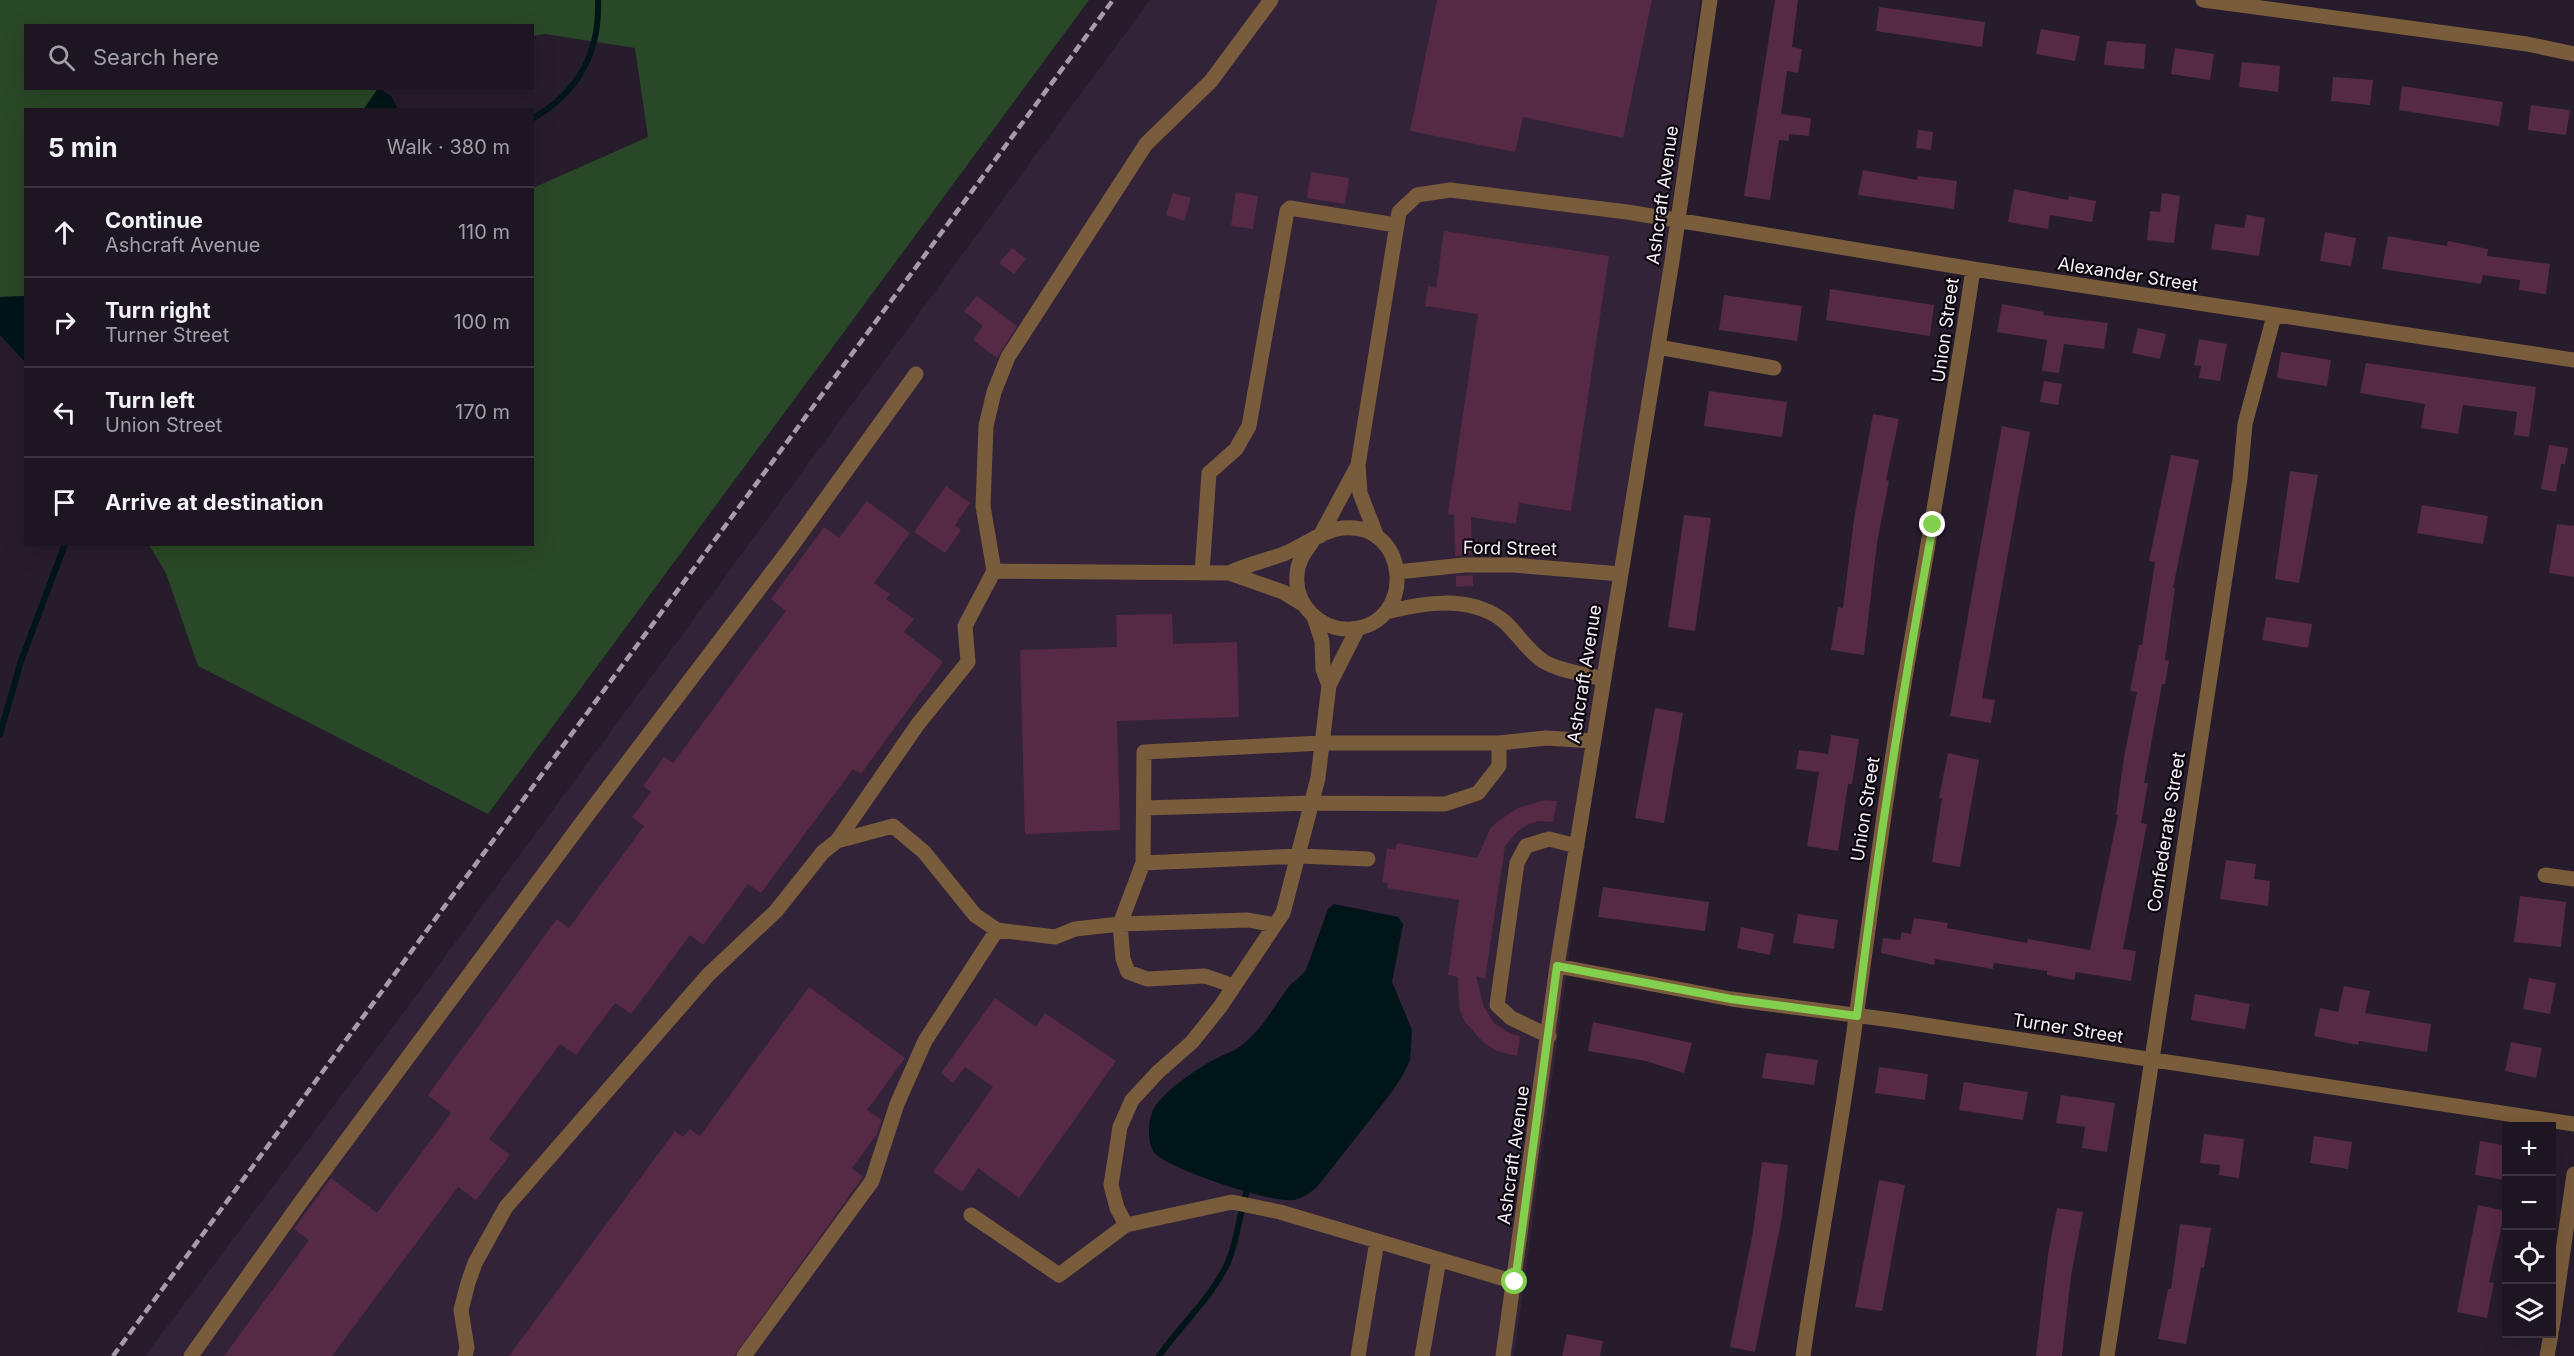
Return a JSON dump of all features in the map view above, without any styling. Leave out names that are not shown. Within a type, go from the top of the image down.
[{"type":"street","points":[[465,1356],[467,1348],[460,1310],[475,1263],[506,1207],[708,975],[776,911],[823,852],[837,841],[918,724],[968,662],[965,626],[994,571],[983,506],[986,426],[994,392],[1008,357],[1146,144],[1211,81],[1271,0]]},
{"type":"street","name":"Ashcraft Avenue","points":[[1503,1356],[1557,966],[1658,346],[1710,0]]},
{"type":"street","points":[[2204,0],[2317,8],[2574,54]]},
{"type":"street","name":"Alexander Street","points":[[1396,225],[1399,212],[1417,195],[1450,190],[1627,212],[1677,223],[2574,360]]},
{"type":"street","points":[[1203,573],[1209,473],[1236,449],[1249,426],[1285,214],[1290,208],[1396,225],[1358,465],[1360,493],[1377,537]]},
{"type":"street","name":"Union Street","points":[[1803,1356],[1857,1016],[1875,869],[1905,679],[1933,525],[1947,427],[1955,393],[1973,269]]},
{"type":"street","name":"Confederate Street","points":[[2107,1356],[2154,1061],[2240,479],[2245,424],[2274,316]]},
{"type":"street","points":[[1658,346],[1774,368]]},
{"type":"street","points":[[191,1356],[307,1194],[586,816],[791,548],[916,374]]},
{"type":"street","points":[[1329,685],[1323,669],[1322,641],[1314,617],[1297,590],[1296,574],[1301,556],[1316,539],[1358,465]]},
{"type":"street","points":[[1229,573],[1250,563],[1281,555],[1344,527],[1361,529],[1377,537],[1389,549],[1397,572],[1398,583],[1394,598],[1386,612],[1373,622],[1358,628],[1342,629],[1327,625],[1314,617]]},
{"type":"street","name":"Ford Street","points":[[1397,572],[1464,565],[1513,565],[1621,574]]},
{"type":"street","points":[[994,571],[1229,573],[1283,592],[1304,604]]},
{"type":"street","points":[[1386,612],[1424,603],[1472,605],[1502,619],[1522,645],[1545,662],[1604,679]]},
{"type":"street","points":[[1126,1225],[1117,1208],[1111,1185],[1120,1127],[1132,1100],[1192,1042],[1234,986],[1283,913],[1312,803],[1329,685],[1358,628]]},
{"type":"street","points":[[1234,986],[1205,976],[1147,979],[1128,972],[1123,959],[1120,924],[1143,863],[1144,752],[1322,743],[1499,743],[1545,738],[1593,741]]},
{"type":"street","points":[[1144,808],[1312,803],[1445,804],[1478,793],[1499,766],[1499,743]]},
{"type":"street","points":[[837,841],[893,826],[924,852],[975,915],[997,930],[1055,937],[1075,929],[1120,924],[1248,920],[1275,925]]},
{"type":"street","points":[[1549,1036],[1511,1018],[1497,1005],[1517,863],[1526,846],[1549,839],[1577,846]]},
{"type":"street","points":[[1143,863],[1299,856],[1368,859]]},
{"type":"street","points":[[2545,875],[2574,879]]},
{"type":"street","points":[[744,1356],[872,1181],[897,1104],[925,1041],[997,930]]},
{"type":"street","name":"Turner Street","points":[[1557,966],[1731,999],[2574,1124]]},
{"type":"street","points":[[2556,1300],[2574,1174]]},
{"type":"street","points":[[971,1215],[1059,1275],[1126,1225],[1232,1202],[1280,1212],[1515,1282]]},
{"type":"street","points":[[1358,1356],[1377,1241]]},
{"type":"street","points":[[1422,1356],[1439,1260]]},
{"type":"street","points":[[2547,1356],[2550,1338]]},
{"type":"shaded area","points":[[1150,0],[1700,0],[1514,1356],[145,1356],[396,1023]]},
{"type":"shaded area","points":[[377,90],[381,90],[391,96],[397,108],[365,108]]},
{"type":"shaded area","points":[[24,296],[24,361],[0,335],[0,297]]},
{"type":"shaded area","points":[[1334,904],[1398,917],[1403,924],[1392,982],[1412,1030],[1410,1060],[1391,1093],[1317,1187],[1294,1200],[1283,1200],[1243,1191],[1197,1175],[1161,1158],[1153,1151],[1149,1136],[1153,1110],[1172,1088],[1217,1058],[1238,1048],[1256,1032],[1289,987],[1306,970],[1328,909]]},
{"type":"green space","points":[[0,0],[1089,0],[488,814],[198,666],[166,573],[150,546],[534,546],[534,188],[648,137],[635,48],[545,34],[534,36],[534,24],[24,24],[24,90],[377,90],[365,108],[24,108],[24,296],[0,297]]},
{"type":"building","points":[[1437,0],[1652,0],[1623,138],[1523,117],[1515,152],[1410,131]]},
{"type":"building","points":[[1775,0],[1798,0],[1792,47],[1802,49],[1798,73],[1787,71],[1781,114],[1811,118],[1809,136],[1789,134],[1789,141],[1779,140],[1770,200],[1744,196]]},
{"type":"building","points":[[1879,7],[1985,22],[1982,47],[1876,31]]},
{"type":"building","points":[[2041,29],[2080,36],[2075,61],[2036,54]]},
{"type":"building","points":[[2107,41],[2146,44],[2144,69],[2104,65]]},
{"type":"building","points":[[2175,48],[2214,54],[2210,80],[2171,74]]},
{"type":"building","points":[[2242,62],[2280,66],[2278,92],[2239,87]]},
{"type":"building","points":[[2333,77],[2373,80],[2370,105],[2331,101]]},
{"type":"building","points":[[2402,86],[2503,102],[2499,126],[2399,110]]},
{"type":"building","points":[[2531,105],[2570,110],[2566,135],[2528,130]]},
{"type":"building","points":[[1918,130],[1933,132],[1931,150],[1916,148]]},
{"type":"building","points":[[1863,170],[1917,180],[1918,176],[1957,181],[1954,209],[1858,195]]},
{"type":"building","points":[[1311,172],[1349,178],[1345,204],[1307,198]]},
{"type":"building","points":[[2014,189],[2068,200],[2069,196],[2096,201],[2092,222],[2050,215],[2048,229],[2008,222]]},
{"type":"building","points":[[1236,192],[1258,196],[1253,229],[1231,226]]},
{"type":"building","points":[[1173,193],[1191,198],[1184,221],[1166,215]]},
{"type":"building","points":[[2162,193],[2180,196],[2174,243],[2147,240],[2150,211],[2160,212]]},
{"type":"building","points":[[2247,215],[2265,218],[2259,256],[2211,249],[2215,224],[2244,228]]},
{"type":"building","points":[[1444,231],[1609,256],[1571,511],[1519,503],[1516,524],[1471,517],[1472,555],[1455,556],[1454,515],[1448,514],[1478,314],[1425,306],[1428,286],[1436,288]]},
{"type":"building","points":[[2325,232],[2356,238],[2351,266],[2320,261]]},
{"type":"building","points":[[2388,236],[2447,246],[2448,241],[2488,249],[2487,256],[2550,264],[2546,294],[2519,290],[2520,280],[2483,275],[2481,284],[2382,269]]},
{"type":"building","points":[[1012,248],[1026,259],[1014,274],[999,263]]},
{"type":"building","points":[[1830,289],[1934,305],[1930,336],[1826,320]]},
{"type":"building","points":[[1724,295],[1802,306],[1797,341],[1719,330]]},
{"type":"building","points":[[977,296],[1017,326],[997,358],[973,340],[983,326],[964,311]]},
{"type":"building","points":[[2002,304],[2044,312],[2043,315],[2108,323],[2104,349],[2064,344],[2059,373],[2042,371],[2047,340],[1997,332]]},
{"type":"building","points":[[2138,328],[2166,334],[2160,359],[2132,353]]},
{"type":"building","points":[[2199,339],[2227,344],[2220,381],[2199,378],[2201,366],[2194,365]]},
{"type":"building","points":[[2281,352],[2331,360],[2327,386],[2277,378]]},
{"type":"building","points":[[2366,363],[2536,387],[2529,437],[2514,435],[2517,412],[2463,405],[2458,434],[2421,428],[2425,404],[2360,393]]},
{"type":"building","points":[[2044,381],[2062,384],[2058,405],[2040,402]]},
{"type":"building","points":[[1709,391],[1787,402],[1782,437],[1704,426]]},
{"type":"building","points":[[1873,414],[1899,419],[1886,480],[1889,481],[1877,543],[1864,655],[1831,650],[1838,607],[1843,608],[1854,519]]},
{"type":"building","points":[[2002,426],[2030,432],[1982,698],[1995,700],[1991,723],[1950,716]]},
{"type":"building","points":[[2549,445],[2568,448],[2565,464],[2561,464],[2556,492],[2541,489]]},
{"type":"building","points":[[2171,455],[2199,460],[2173,588],[2175,588],[2165,660],[2169,661],[2165,684],[2162,684],[2144,783],[2148,783],[2141,823],[2147,824],[2123,949],[2136,951],[2131,981],[2076,972],[2074,980],[2047,975],[2047,971],[1994,963],[1993,969],[1935,959],[1934,965],[1881,953],[1883,938],[1900,940],[1902,932],[1911,934],[1914,918],[1948,923],[1947,928],[2027,943],[2028,939],[2090,950],[2118,815],[2116,815],[2124,757],[2137,692],[2130,691],[2139,645],[2142,645],[2155,562],[2149,561]]},
{"type":"building","points":[[2290,471],[2318,475],[2299,583],[2275,579]]},
{"type":"building","points":[[946,486],[970,503],[955,525],[961,530],[945,553],[914,532]]},
{"type":"building","points":[[867,501],[910,533],[874,583],[890,594],[886,599],[914,619],[904,632],[943,662],[861,774],[853,769],[761,893],[748,884],[703,945],[690,935],[631,1014],[615,1003],[576,1055],[560,1044],[489,1139],[510,1155],[476,1200],[458,1187],[332,1356],[224,1356],[309,1240],[294,1229],[331,1178],[377,1213],[451,1113],[428,1095],[557,919],[569,928],[644,826],[632,817],[651,792],[643,786],[664,757],[673,763],[786,611],[771,599],[824,527],[839,538]]},
{"type":"building","points":[[2422,505],[2488,516],[2483,544],[2417,533]]},
{"type":"building","points":[[1684,515],[1711,518],[1695,631],[1668,627]]},
{"type":"building","points":[[2557,524],[2574,526],[2574,577],[2549,573]]},
{"type":"building","points":[[1473,575],[1473,586],[1456,587],[1456,576]]},
{"type":"building","points":[[1172,614],[1173,644],[1237,642],[1239,717],[1117,721],[1120,830],[1025,834],[1020,650],[1117,647],[1116,615]]},
{"type":"building","points":[[2266,617],[2312,624],[2308,648],[2262,640]]},
{"type":"building","points":[[1655,708],[1683,713],[1664,823],[1635,818]]},
{"type":"building","points":[[1831,735],[1859,739],[1852,784],[1848,784],[1838,851],[1807,846],[1819,772],[1796,769],[1799,750],[1828,754]]},
{"type":"building","points":[[1948,753],[1979,760],[1960,867],[1932,862],[1942,798],[1939,798]]},
{"type":"building","points":[[1545,800],[1557,801],[1553,822],[1538,821],[1529,824],[1518,831],[1505,846],[1485,979],[1476,976],[1484,1007],[1494,1023],[1511,1034],[1520,1036],[1517,1056],[1497,1051],[1484,1043],[1465,1022],[1459,1008],[1458,977],[1448,975],[1459,900],[1387,888],[1388,883],[1382,882],[1387,848],[1395,850],[1397,843],[1477,858],[1490,829],[1498,821],[1518,808]]},
{"type":"building","points":[[2226,860],[2256,864],[2254,879],[2270,881],[2268,906],[2220,899]]},
{"type":"building","points":[[1603,887],[1709,902],[1705,931],[1598,917]]},
{"type":"building","points":[[2520,896],[2566,902],[2561,947],[2514,942]]},
{"type":"building","points":[[1798,914],[1838,920],[1834,949],[1793,943]]},
{"type":"building","points":[[1741,927],[1774,934],[1770,955],[1737,948]]},
{"type":"building","points":[[2529,978],[2556,983],[2550,1014],[2523,1009]]},
{"type":"building","points":[[2344,986],[2370,991],[2365,1013],[2431,1024],[2427,1052],[2359,1041],[2358,1045],[2314,1036],[2320,1008],[2338,1012]]},
{"type":"building","points":[[809,987],[905,1058],[867,1110],[882,1120],[877,1134],[852,1168],[863,1177],[734,1356],[509,1356],[675,1131],[683,1137],[690,1129],[700,1136]]},
{"type":"building","points":[[2195,994],[2250,1004],[2245,1029],[2191,1020]]},
{"type":"building","points":[[995,998],[1036,1027],[1045,1013],[1116,1061],[1019,1198],[978,1168],[962,1192],[933,1172],[993,1087],[965,1067],[953,1083],[941,1073]]},
{"type":"building","points":[[1593,1022],[1692,1043],[1684,1073],[1646,1061],[1588,1051]]},
{"type":"building","points":[[2511,1042],[2542,1048],[2536,1078],[2505,1071]]},
{"type":"building","points":[[1766,1053],[1818,1060],[1814,1085],[1762,1078]]},
{"type":"building","points":[[1879,1067],[1928,1074],[1925,1100],[1875,1093]]},
{"type":"building","points":[[1964,1082],[2028,1092],[2023,1120],[1959,1110]]},
{"type":"building","points":[[2061,1095],[2115,1103],[2107,1152],[2082,1148],[2085,1127],[2056,1123]]},
{"type":"building","points":[[2204,1134],[2244,1139],[2239,1178],[2219,1175],[2220,1165],[2200,1163]]},
{"type":"building","points":[[2314,1136],[2352,1142],[2348,1169],[2310,1163]]},
{"type":"building","points":[[2480,1141],[2502,1145],[2502,1180],[2475,1175]]},
{"type":"building","points":[[1762,1162],[1788,1165],[1782,1217],[1755,1352],[1730,1347],[1753,1232]]},
{"type":"building","points":[[1879,1180],[1905,1185],[1882,1311],[1855,1307]]},
{"type":"building","points":[[2478,1205],[2502,1210],[2502,1224],[2489,1282],[2494,1283],[2487,1318],[2457,1312]]},
{"type":"building","points":[[2057,1208],[2083,1212],[2071,1276],[2062,1356],[2036,1356],[2048,1254]]},
{"type":"building","points":[[2180,1224],[2211,1228],[2186,1344],[2158,1339],[2168,1289],[2171,1289]]},
{"type":"building","points":[[1567,1334],[1603,1341],[1600,1356],[1562,1356]]},
{"type":"waterway","points":[[534,118],[562,96],[583,69],[595,37],[598,0]]},
{"type":"waterway","points":[[0,734],[21,661],[64,546]]},
{"type":"waterway","points":[[1159,1356],[1214,1287],[1228,1262],[1249,1185]]},
{"type":"railway","points":[[113,1356],[1113,0]]},
{"type":"route","points":[[1515,1282],[1557,966],[1731,999],[1857,1016],[1875,869],[1905,679],[1933,525]]}]
